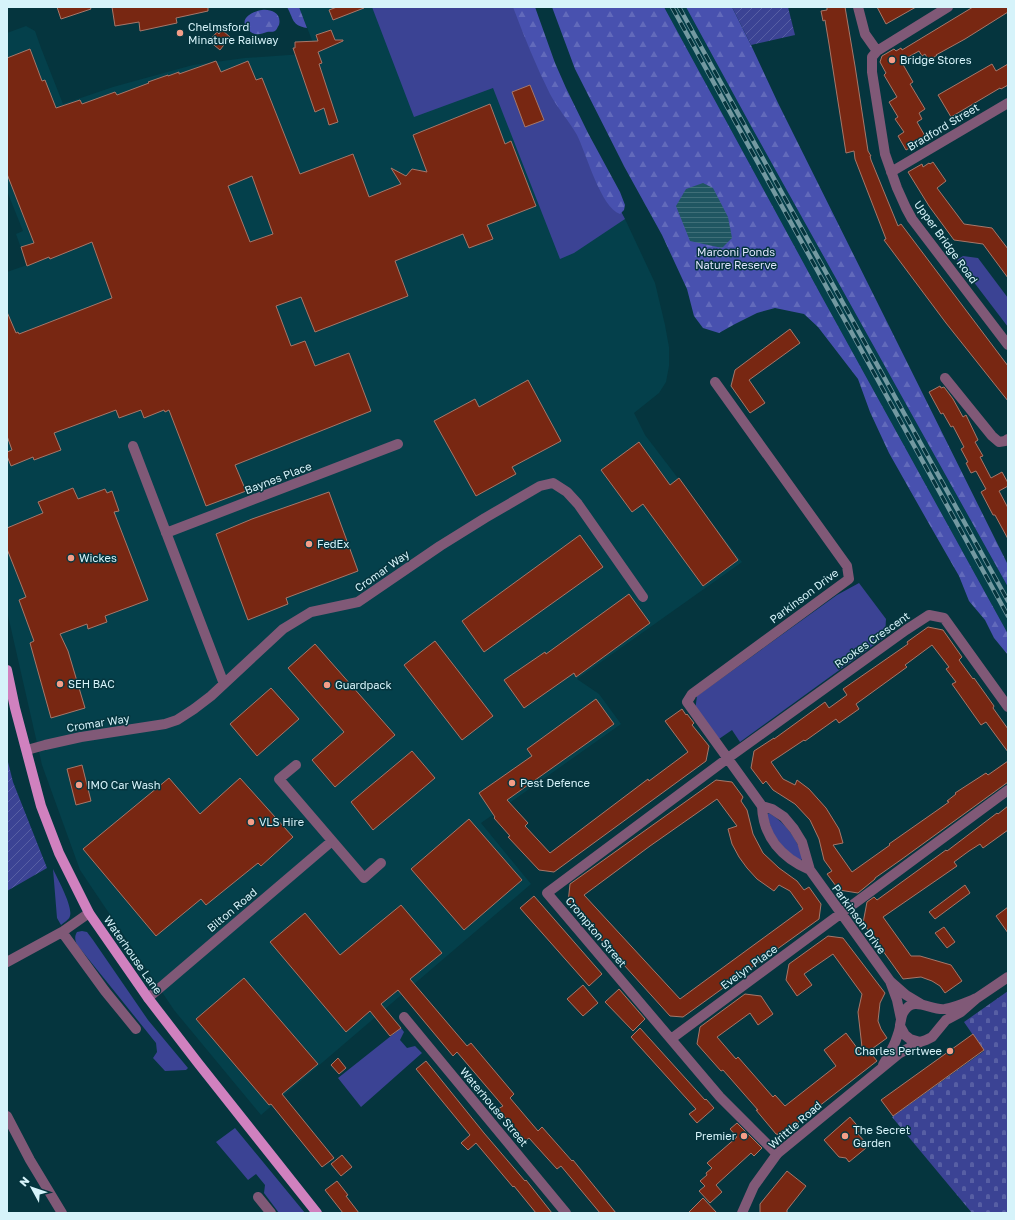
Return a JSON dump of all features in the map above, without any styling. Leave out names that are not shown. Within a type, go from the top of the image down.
[{"type":"main road","name":"Waterhouse Lane","points":[[7,670],[41,806],[59,853],[89,913],[148,998],[317,1213]]},
{"type":"street","points":[[858,7],[864,34],[877,51],[948,7]]},
{"type":"street","name":"Upper Bridge Road","points":[[877,51],[872,57],[872,72],[885,154],[906,208],[914,221],[1008,345]]},
{"type":"street","name":"Bradford Street","points":[[891,172],[1008,103]]},
{"type":"street","points":[[946,378],[992,436],[999,442],[1008,439]]},
{"type":"street","name":"Parkinson Drive","points":[[715,382],[847,566],[849,579],[692,694],[687,702],[762,806],[762,817],[766,830],[775,843],[784,854],[796,864],[810,870]]},
{"type":"street","name":"Baynes Place","points":[[166,533],[398,444]]},
{"type":"street","points":[[133,446],[224,684]]},
{"type":"street","name":"Cromar Way","points":[[27,750],[82,737],[165,724],[177,720],[194,709],[224,684],[283,629],[311,612],[358,602],[440,546],[540,486],[553,483],[567,492],[578,504],[643,597]]},
{"type":"street","name":"Rookes Crescent","points":[[728,758],[929,614],[944,618],[1008,707]]},
{"type":"street","name":"Crompton Street","points":[[728,758],[547,893],[726,1102],[777,1154]]},
{"type":"street","points":[[296,765],[279,779],[364,878],[382,863]]},
{"type":"street","points":[[841,914],[1008,790]]},
{"type":"street","name":"Parkinson Drive","points":[[762,806],[772,809],[784,817],[794,829],[802,842],[810,870],[890,981],[906,995],[926,1005]]},
{"type":"street","name":"Bilton Road","points":[[148,998],[332,841]]},
{"type":"street","points":[[7,962],[62,932],[89,913]]},
{"type":"street","name":"Evelyn Place","points":[[671,1039],[841,914]]},
{"type":"street","points":[[62,932],[105,991],[136,1029]]},
{"type":"street","name":"Writtle Road","points":[[742,1213],[754,1186],[777,1154],[900,1053],[920,1042],[929,1039],[946,1020],[961,1012],[977,998],[1008,977]]},
{"type":"street","name":"Parkinson Drive","points":[[890,981],[897,1000],[901,1022]]},
{"type":"street","name":"Writtle Road","points":[[880,1070],[893,1048],[903,1012],[908,1008],[914,1004],[943,1009],[958,1006],[977,998]]},
{"type":"street","points":[[926,1005],[935,1012],[938,1018],[936,1031]]},
{"type":"street","name":"Waterhouse Street","points":[[404,1017],[566,1213]]},
{"type":"street","points":[[901,1022],[903,1032],[907,1037],[913,1041],[920,1042]]},
{"type":"street","points":[[7,1116],[30,1160],[62,1213]]},
{"type":"street","points":[[258,1197],[271,1213]]},
{"type":"shaded area","points":[[299,7],[524,7],[584,141],[625,219],[655,283],[669,347],[669,366],[666,382],[659,393],[634,413],[645,435],[742,562],[577,679],[599,694],[621,724],[481,823],[531,884],[261,1115],[174,1010],[80,870],[42,765],[7,611],[7,272],[27,265],[16,234],[23,231],[7,191],[7,33],[26,26],[35,31],[63,104],[113,87],[193,65],[245,58],[317,53]]},
{"type":"shaded area","points":[[664,7],[686,7],[1008,587],[1008,634],[822,297]]},
{"type":"shaded area","points":[[703,183],[713,188],[728,217],[732,238],[722,248],[690,241],[676,206],[686,189]]},
{"type":"green space","points":[[287,7],[299,7],[307,28],[295,23]]},
{"type":"green space","points":[[372,7],[524,7],[584,141],[625,219],[574,253],[560,259],[493,88],[414,117]]},
{"type":"green space","points":[[513,7],[535,7],[555,63],[566,88],[588,133],[620,192],[625,205],[624,210],[620,214],[613,210],[600,191],[577,135],[556,105],[540,73]]},
{"type":"green space","name":"Marconi Ponds Nature Reserve","points":[[552,7],[664,7],[1008,634],[1008,655],[994,638],[985,620],[969,601],[959,576],[889,453],[870,412],[858,379],[818,327],[804,314],[775,308],[757,313],[719,333],[703,328],[694,316],[687,289],[662,235],[625,168],[575,69]]},
{"type":"green space","points":[[686,7],[732,7],[778,103],[1008,565],[1008,587],[751,126]]},
{"type":"green space","points":[[732,7],[788,7],[795,35],[751,45]]},
{"type":"green space","points":[[262,10],[269,10],[275,13],[279,17],[279,25],[274,31],[254,34],[246,27],[246,17],[252,13]]},
{"type":"green space","points":[[963,256],[978,258],[1008,298],[1008,327],[957,260]]},
{"type":"green space","points":[[859,583],[886,619],[885,637],[740,742],[732,730],[716,741],[695,711],[697,696],[837,595]]},
{"type":"green space","points":[[7,758],[13,782],[47,868],[7,891]]},
{"type":"green space","points":[[769,813],[786,827],[798,844],[803,858],[800,861],[785,849],[773,834],[767,815]]},
{"type":"green space","points":[[53,869],[67,899],[70,911],[69,919],[61,925],[57,918]]},
{"type":"green space","points":[[77,932],[87,932],[93,940],[148,1020],[188,1068],[186,1070],[165,1071],[153,1058],[157,1052],[156,1043],[78,946],[75,936]]},
{"type":"green space","points":[[1008,991],[1008,1213],[972,1213],[892,1117],[984,1051],[964,1022]]},
{"type":"green space","points":[[401,1028],[404,1032],[400,1040],[407,1048],[415,1046],[422,1053],[361,1107],[338,1078]]},
{"type":"green space","points":[[235,1128],[305,1213],[279,1213],[264,1193],[265,1185],[256,1174],[248,1180],[216,1142]]},
{"type":"building","points":[[57,7],[90,7],[91,9],[61,19]]},
{"type":"building","points":[[112,7],[208,7],[208,11],[176,18],[177,23],[140,31],[139,22],[115,26]]},
{"type":"building","points":[[337,7],[364,8],[333,20],[329,10]]},
{"type":"building","points":[[827,7],[845,7],[868,151],[898,226],[901,224],[1008,366],[1008,401],[946,323],[884,240],[886,239],[855,159],[854,151],[846,153],[825,20],[823,21],[821,11],[827,10]]},
{"type":"building","points":[[877,7],[916,7],[886,24]]},
{"type":"building","points":[[973,7],[1008,7],[1008,12],[936,55],[929,61],[925,54],[922,56],[919,51],[901,61],[913,82],[910,84],[925,109],[919,113],[922,119],[917,122],[925,136],[918,141],[919,143],[906,150],[898,136],[904,132],[895,119],[898,117],[889,102],[897,97],[884,75],[886,73],[880,62],[882,56],[894,49],[896,51],[901,48],[902,50]]},
{"type":"building","points":[[222,30],[230,37],[220,50],[209,41],[217,32],[219,34]]},
{"type":"building","points":[[331,30],[335,40],[343,41],[318,52],[322,63],[319,64],[338,122],[329,125],[324,108],[315,112],[293,48],[295,48],[295,42],[318,41],[316,35]]},
{"type":"building","points":[[30,49],[42,81],[45,80],[56,108],[80,100],[82,104],[115,92],[117,95],[168,75],[179,72],[179,74],[216,61],[221,72],[248,61],[256,80],[262,78],[300,174],[353,154],[369,197],[401,184],[391,168],[406,176],[412,169],[427,172],[413,135],[490,104],[505,144],[511,141],[536,206],[487,225],[493,239],[469,248],[463,234],[395,261],[408,296],[315,332],[301,297],[276,306],[291,346],[305,341],[315,366],[349,353],[371,411],[235,465],[246,491],[206,506],[169,410],[165,412],[164,410],[144,418],[141,410],[119,418],[116,410],[54,433],[61,450],[34,460],[33,457],[11,466],[7,456],[7,452],[12,450],[7,436],[7,312],[16,333],[18,332],[19,334],[112,298],[92,242],[50,259],[49,257],[27,266],[21,247],[34,243],[7,174],[7,58]],"holes":[[[252,176],[273,234],[250,242],[228,186]]]},
{"type":"building","points":[[992,64],[996,71],[1008,64],[1008,85],[1001,89],[1000,88],[951,117],[938,95]]},
{"type":"building","points":[[530,85],[544,120],[525,127],[512,92]]},
{"type":"building","points":[[933,162],[946,181],[937,188],[964,224],[992,228],[1008,249],[1008,278],[983,244],[954,240],[929,206],[908,172],[922,164],[923,167]]},
{"type":"building","points":[[790,329],[800,343],[749,380],[765,403],[750,413],[731,386],[735,370]]},
{"type":"building","points":[[528,380],[561,441],[512,467],[516,474],[476,496],[434,421],[475,399],[479,407]]},
{"type":"building","points":[[940,386],[941,388],[944,387],[953,399],[963,417],[966,415],[978,440],[975,442],[983,456],[980,457],[991,478],[1002,472],[1008,483],[1008,486],[999,491],[1008,508],[1008,539],[981,492],[986,489],[976,471],[971,473],[966,463],[968,462],[961,449],[964,447],[953,426],[951,427],[943,413],[941,414],[929,392]]},
{"type":"building","points":[[639,442],[670,485],[679,478],[738,560],[703,586],[643,504],[632,512],[601,470]]},
{"type":"building","name":"Wickes","points":[[73,488],[78,499],[105,489],[107,493],[112,491],[119,511],[114,512],[148,600],[105,616],[107,622],[88,629],[87,624],[60,634],[68,651],[85,708],[51,718],[30,643],[34,641],[19,600],[26,597],[7,549],[7,528],[43,513],[38,502]]},
{"type":"building","points":[[329,492],[358,571],[286,598],[288,604],[248,620],[216,534],[252,519]]},
{"type":"building","points":[[580,535],[603,567],[484,652],[462,621]]},
{"type":"building","points":[[629,594],[650,623],[576,677],[574,673],[524,708],[504,680],[545,652],[546,654]]},
{"type":"building","points":[[928,627],[943,630],[962,657],[959,660],[994,706],[993,708],[1008,729],[1008,752],[986,722],[981,725],[952,684],[956,682],[946,669],[949,667],[932,645],[905,665],[907,667],[856,704],[859,709],[839,723],[836,719],[805,741],[804,740],[771,762],[783,779],[795,785],[797,780],[809,789],[826,808],[839,829],[843,843],[833,845],[852,872],[949,802],[947,801],[956,794],[955,793],[986,773],[988,775],[1008,761],[1008,782],[875,878],[858,893],[839,890],[827,874],[832,871],[824,860],[819,839],[810,820],[795,804],[773,790],[766,781],[763,784],[751,768],[754,751],[774,739],[825,702],[829,708],[847,695],[843,689],[908,644],[907,642]]},
{"type":"building","points":[[435,641],[493,716],[462,740],[404,665]]},
{"type":"building","points":[[315,644],[395,735],[335,787],[312,760],[344,732],[288,668]]},
{"type":"building","points":[[271,688],[299,719],[257,756],[230,724]]},
{"type":"building","points":[[596,699],[614,724],[507,800],[528,823],[525,826],[550,853],[648,779],[649,781],[688,752],[665,721],[682,709],[694,723],[692,725],[709,746],[706,761],[554,872],[539,870],[508,837],[510,836],[494,818],[495,817],[479,793],[532,756],[527,749]]},
{"type":"building","points":[[412,751],[435,778],[373,830],[351,802]]},
{"type":"building","name":"IMO Car Wash","points":[[82,765],[91,801],[76,805],[67,769]]},
{"type":"building","points":[[169,778],[200,814],[240,778],[293,837],[261,866],[258,863],[206,905],[201,899],[156,936],[83,849]]},
{"type":"building","points":[[716,780],[732,782],[743,797],[741,801],[747,810],[753,834],[763,853],[779,868],[797,881],[804,890],[809,887],[821,904],[819,919],[683,1017],[670,1016],[568,903],[570,884]],"holes":[[[717,799],[737,826],[728,829],[732,844],[747,868],[757,879],[774,891],[779,885],[790,891],[803,909],[680,999],[584,895]]]},
{"type":"building","points":[[1008,806],[1008,830],[983,848],[980,844],[969,851],[954,862],[957,866],[883,917],[911,956],[920,956],[951,965],[962,981],[945,993],[940,986],[921,977],[903,979],[863,923],[867,902],[874,897],[877,900]]},
{"type":"building","points":[[469,819],[522,880],[464,930],[411,869]]},
{"type":"building","points":[[965,885],[970,893],[935,919],[929,912]]},
{"type":"building","points":[[534,896],[602,974],[589,986],[520,908]]},
{"type":"building","points":[[401,905],[442,953],[410,979],[467,1046],[471,1043],[514,1094],[510,1098],[538,1131],[542,1127],[572,1161],[573,1160],[616,1213],[600,1213],[561,1166],[557,1169],[529,1138],[525,1141],[498,1109],[503,1106],[457,1052],[453,1056],[398,990],[381,1004],[401,1028],[390,1036],[370,1011],[346,1032],[270,942],[305,913],[340,955]]},
{"type":"building","points":[[1008,907],[1008,933],[996,916]]},
{"type":"building","points":[[944,927],[955,942],[947,948],[935,933]]},
{"type":"building","points":[[828,936],[843,938],[885,993],[880,1003],[878,1021],[887,1038],[869,1051],[877,1061],[782,1135],[776,1134],[756,1110],[758,1110],[723,1070],[721,1071],[697,1044],[700,1027],[745,994],[761,996],[773,1014],[758,1025],[750,1013],[717,1037],[736,1059],[738,1057],[773,1097],[775,1095],[785,1106],[836,1066],[824,1050],[846,1033],[863,1056],[858,1012],[862,994],[833,954],[804,974],[812,985],[797,996],[786,980],[789,964]]},
{"type":"building","points":[[244,978],[318,1064],[282,1094],[334,1158],[322,1167],[271,1104],[269,1105],[196,1019]]},
{"type":"building","points":[[583,985],[598,1003],[583,1016],[567,999]]},
{"type":"building","points":[[619,989],[645,1019],[633,1031],[605,1002]]},
{"type":"building","points":[[640,1028],[714,1108],[697,1123],[689,1114],[696,1109],[631,1037]]},
{"type":"building","points":[[973,1034],[984,1050],[893,1116],[881,1100]]},
{"type":"building","points":[[338,1058],[346,1068],[339,1074],[331,1065]]},
{"type":"building","points":[[426,1061],[484,1133],[525,1181],[526,1180],[552,1213],[536,1213],[476,1143],[468,1150],[461,1143],[470,1135],[416,1069]]},
{"type":"building","name":"The Secret Garden","points":[[850,1117],[861,1130],[857,1133],[867,1144],[866,1148],[849,1162],[846,1158],[839,1157],[824,1140]]},
{"type":"building","points":[[737,1123],[762,1148],[754,1156],[751,1153],[716,1185],[722,1192],[710,1203],[699,1191],[705,1186],[700,1181],[712,1168],[707,1163],[737,1137],[730,1129]]},
{"type":"building","points":[[342,1155],[352,1167],[341,1176],[331,1164]]},
{"type":"building","points":[[787,1171],[806,1186],[787,1210],[787,1213],[760,1213],[760,1204]]},
{"type":"building","points":[[337,1181],[359,1213],[343,1213],[325,1190]]},
{"type":"building","points":[[703,1198],[717,1213],[688,1213]]},
{"type":"railway","points":[[672,7],[1008,616]]},
{"type":"railway","points":[[679,7],[1008,601]]},
{"type":"place","name":"Chelmsford Minature Railway","points":[[180,33]]},
{"type":"place","name":"Bridge Stores","points":[[892,60]]},
{"type":"place","name":"FedEx","points":[[309,544]]},
{"type":"place","name":"Wickes","points":[[71,558]]},
{"type":"place","name":"SEH BAC","points":[[60,684]]},
{"type":"place","name":"Guardpack","points":[[327,685]]},
{"type":"place","name":"Pest Defence","points":[[512,783]]},
{"type":"place","name":"IMO Car Wash","points":[[79,785]]},
{"type":"place","name":"VLS Hire","points":[[251,822]]},
{"type":"place","name":"Charles Pertwee","points":[[950,1051]]},
{"type":"place","name":"Premier","points":[[744,1136]]},
{"type":"place","name":"The Secret Garden","points":[[845,1136]]}]
